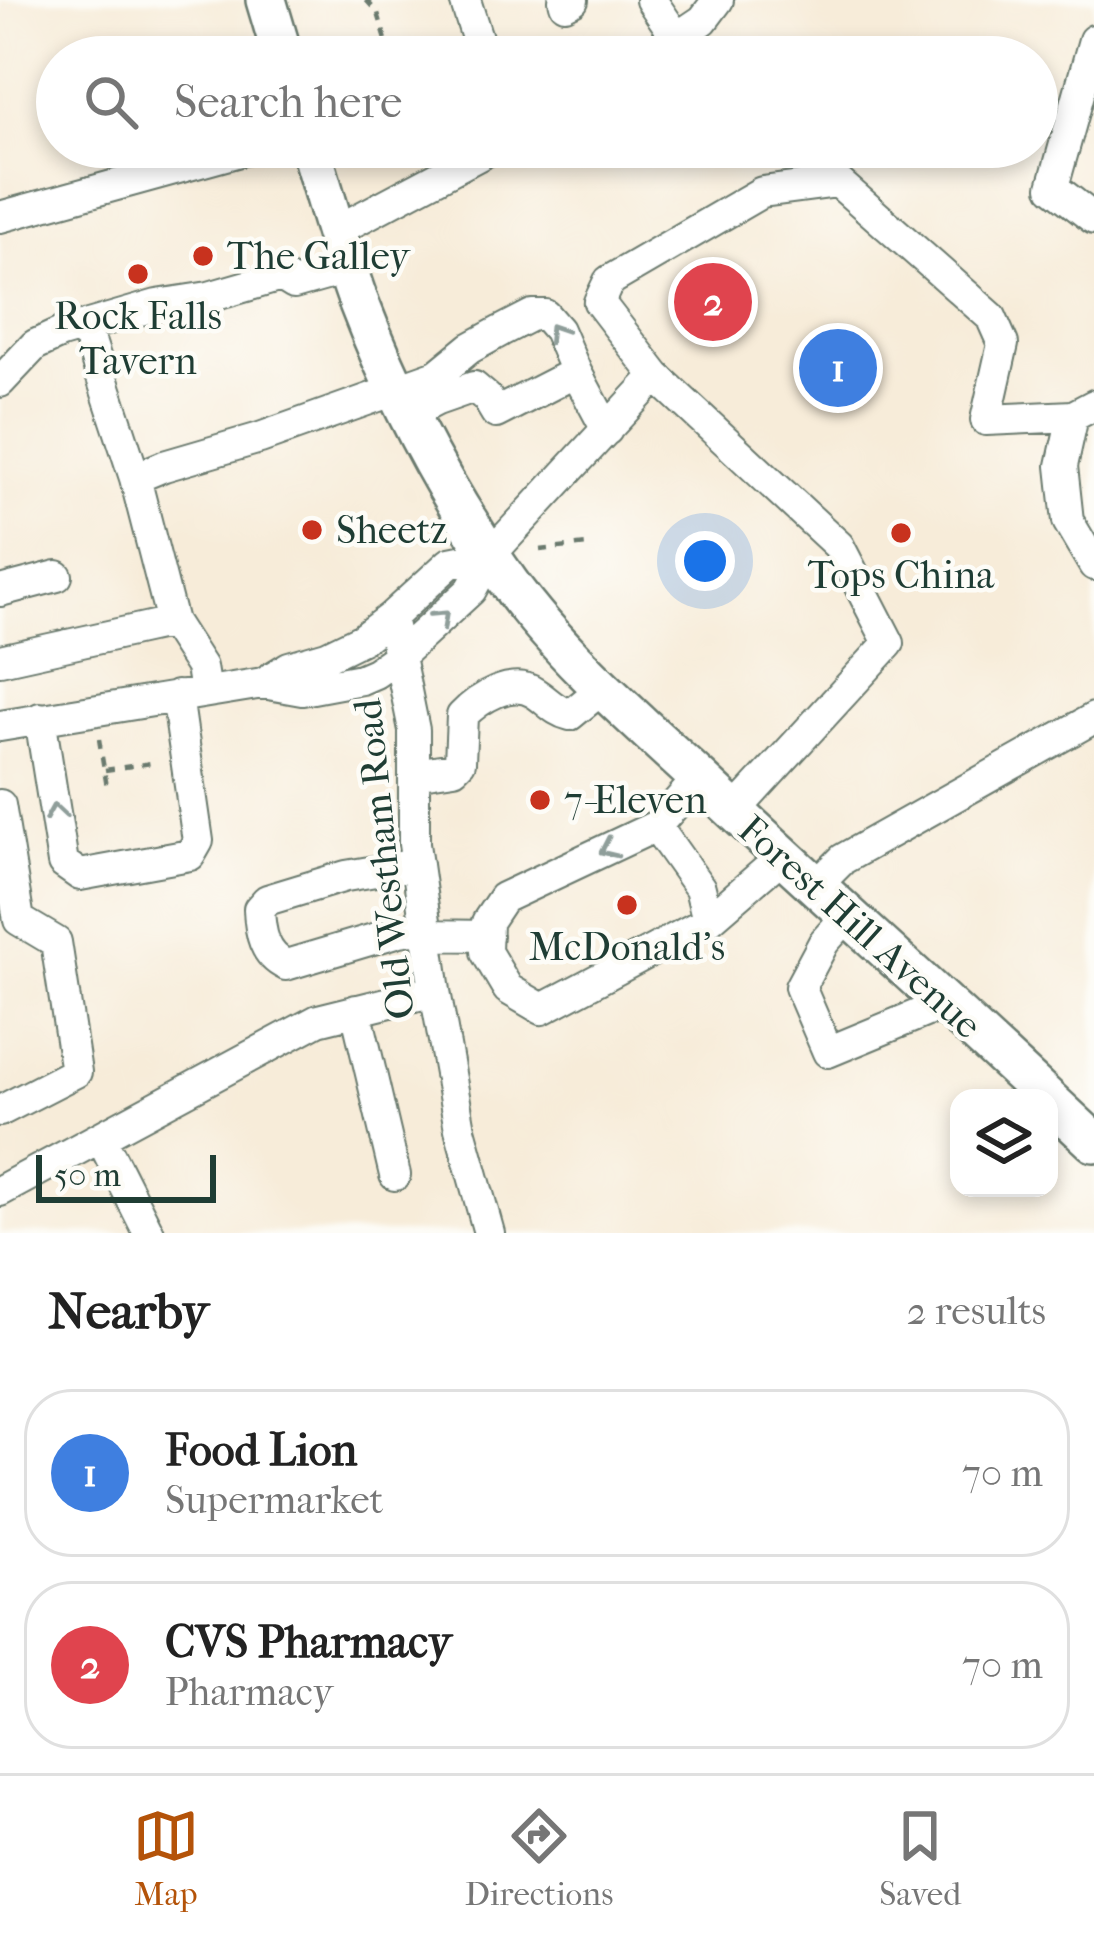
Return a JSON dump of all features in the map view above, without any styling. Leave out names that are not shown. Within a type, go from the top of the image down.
[{"type":"main road","points":[[266,0],[277,36]]},
{"type":"main road","name":"Forest Hill Avenue","points":[[316,168],[341,250],[402,402],[446,486],[519,596],[603,688],[1037,1089]]},
{"type":"main road","name":"Forest Hill Avenue","points":[[1058,1108],[1094,1142]]},
{"type":"street","points":[[465,0],[476,36]]},
{"type":"street","points":[[564,0],[565,4],[573,0]]},
{"type":"street","points":[[651,0],[676,36]]},
{"type":"street","points":[[680,36],[703,20],[718,0]]},
{"type":"street","points":[[1094,40],[1054,187],[1094,220]]},
{"type":"street","points":[[0,217],[178,168]]},
{"type":"street","points":[[0,382],[35,344],[85,326],[281,276],[294,284],[463,168]]},
{"type":"street","points":[[734,812],[890,643],[839,546],[656,376],[598,302],[609,281],[761,192],[838,182],[991,317],[1004,344],[986,420],[1084,411],[1062,466],[1069,521],[1094,565]]},
{"type":"street","points":[[402,402],[463,355],[532,315],[545,315],[559,330],[607,430]]},
{"type":"street","points":[[40,718],[63,863],[80,875],[190,856],[198,841],[186,758],[191,694],[201,667],[172,622],[135,478],[85,326]]},
{"type":"street","points":[[463,355],[474,387],[496,413],[576,372]]},
{"type":"street","points":[[0,726],[263,683],[302,690],[375,673],[471,590],[490,555],[656,376]]},
{"type":"street","points":[[135,478],[303,424],[402,402],[436,400],[474,387]]},
{"type":"street","points":[[263,683],[289,667],[345,649],[391,617],[450,563],[490,555]]},
{"type":"street","points":[[0,591],[57,576]]},
{"type":"street","name":"Old Westham Road","points":[[391,617],[413,730],[417,864],[425,931],[460,1130],[489,1233]]},
{"type":"street","points":[[0,660],[172,622]]},
{"type":"street","points":[[414,774],[454,768],[460,762],[462,716],[506,688],[533,691],[570,715],[603,688]]},
{"type":"street","points":[[816,886],[843,859],[1094,718]]},
{"type":"street","points":[[699,778],[656,826],[503,898],[487,922],[486,952],[508,988],[542,1009],[708,921],[783,856]]},
{"type":"street","points":[[0,806],[19,920],[56,942],[76,1072],[0,1111]]},
{"type":"street","points":[[656,826],[700,888],[708,921]]},
{"type":"street","points":[[417,864],[346,876],[267,900],[259,909],[265,946],[274,960],[286,965],[400,931],[487,936]]},
{"type":"street","points":[[848,915],[824,942],[800,987],[828,1052],[944,1004]]},
{"type":"street","points":[[0,1191],[318,1020],[435,991]]},
{"type":"street","points":[[356,1010],[395,1174]]},
{"type":"street","points":[[100,1138],[149,1233]]},
{"type":"path","points":[[366,0],[378,13],[384,36]]},
{"type":"path","points":[[540,550],[588,544]]},
{"type":"path","points":[[94,710],[107,787]]},
{"type":"path","points":[[104,770],[186,758]]},
{"type":"place","name":"The Galley","points":[[203,256]]},
{"type":"place","name":"Rock Falls Tavern","points":[[138,274]]},
{"type":"place","name":"CVS Pharmacy","points":[[713,302]]},
{"type":"place","name":"Food Lion","points":[[838,368]]},
{"type":"place","name":"Sheetz","points":[[312,530]]},
{"type":"place","name":"Tops China","points":[[901,533]]},
{"type":"place","name":"7-Eleven","points":[[540,800]]},
{"type":"place","name":"McDonald's","points":[[627,905]]}]
